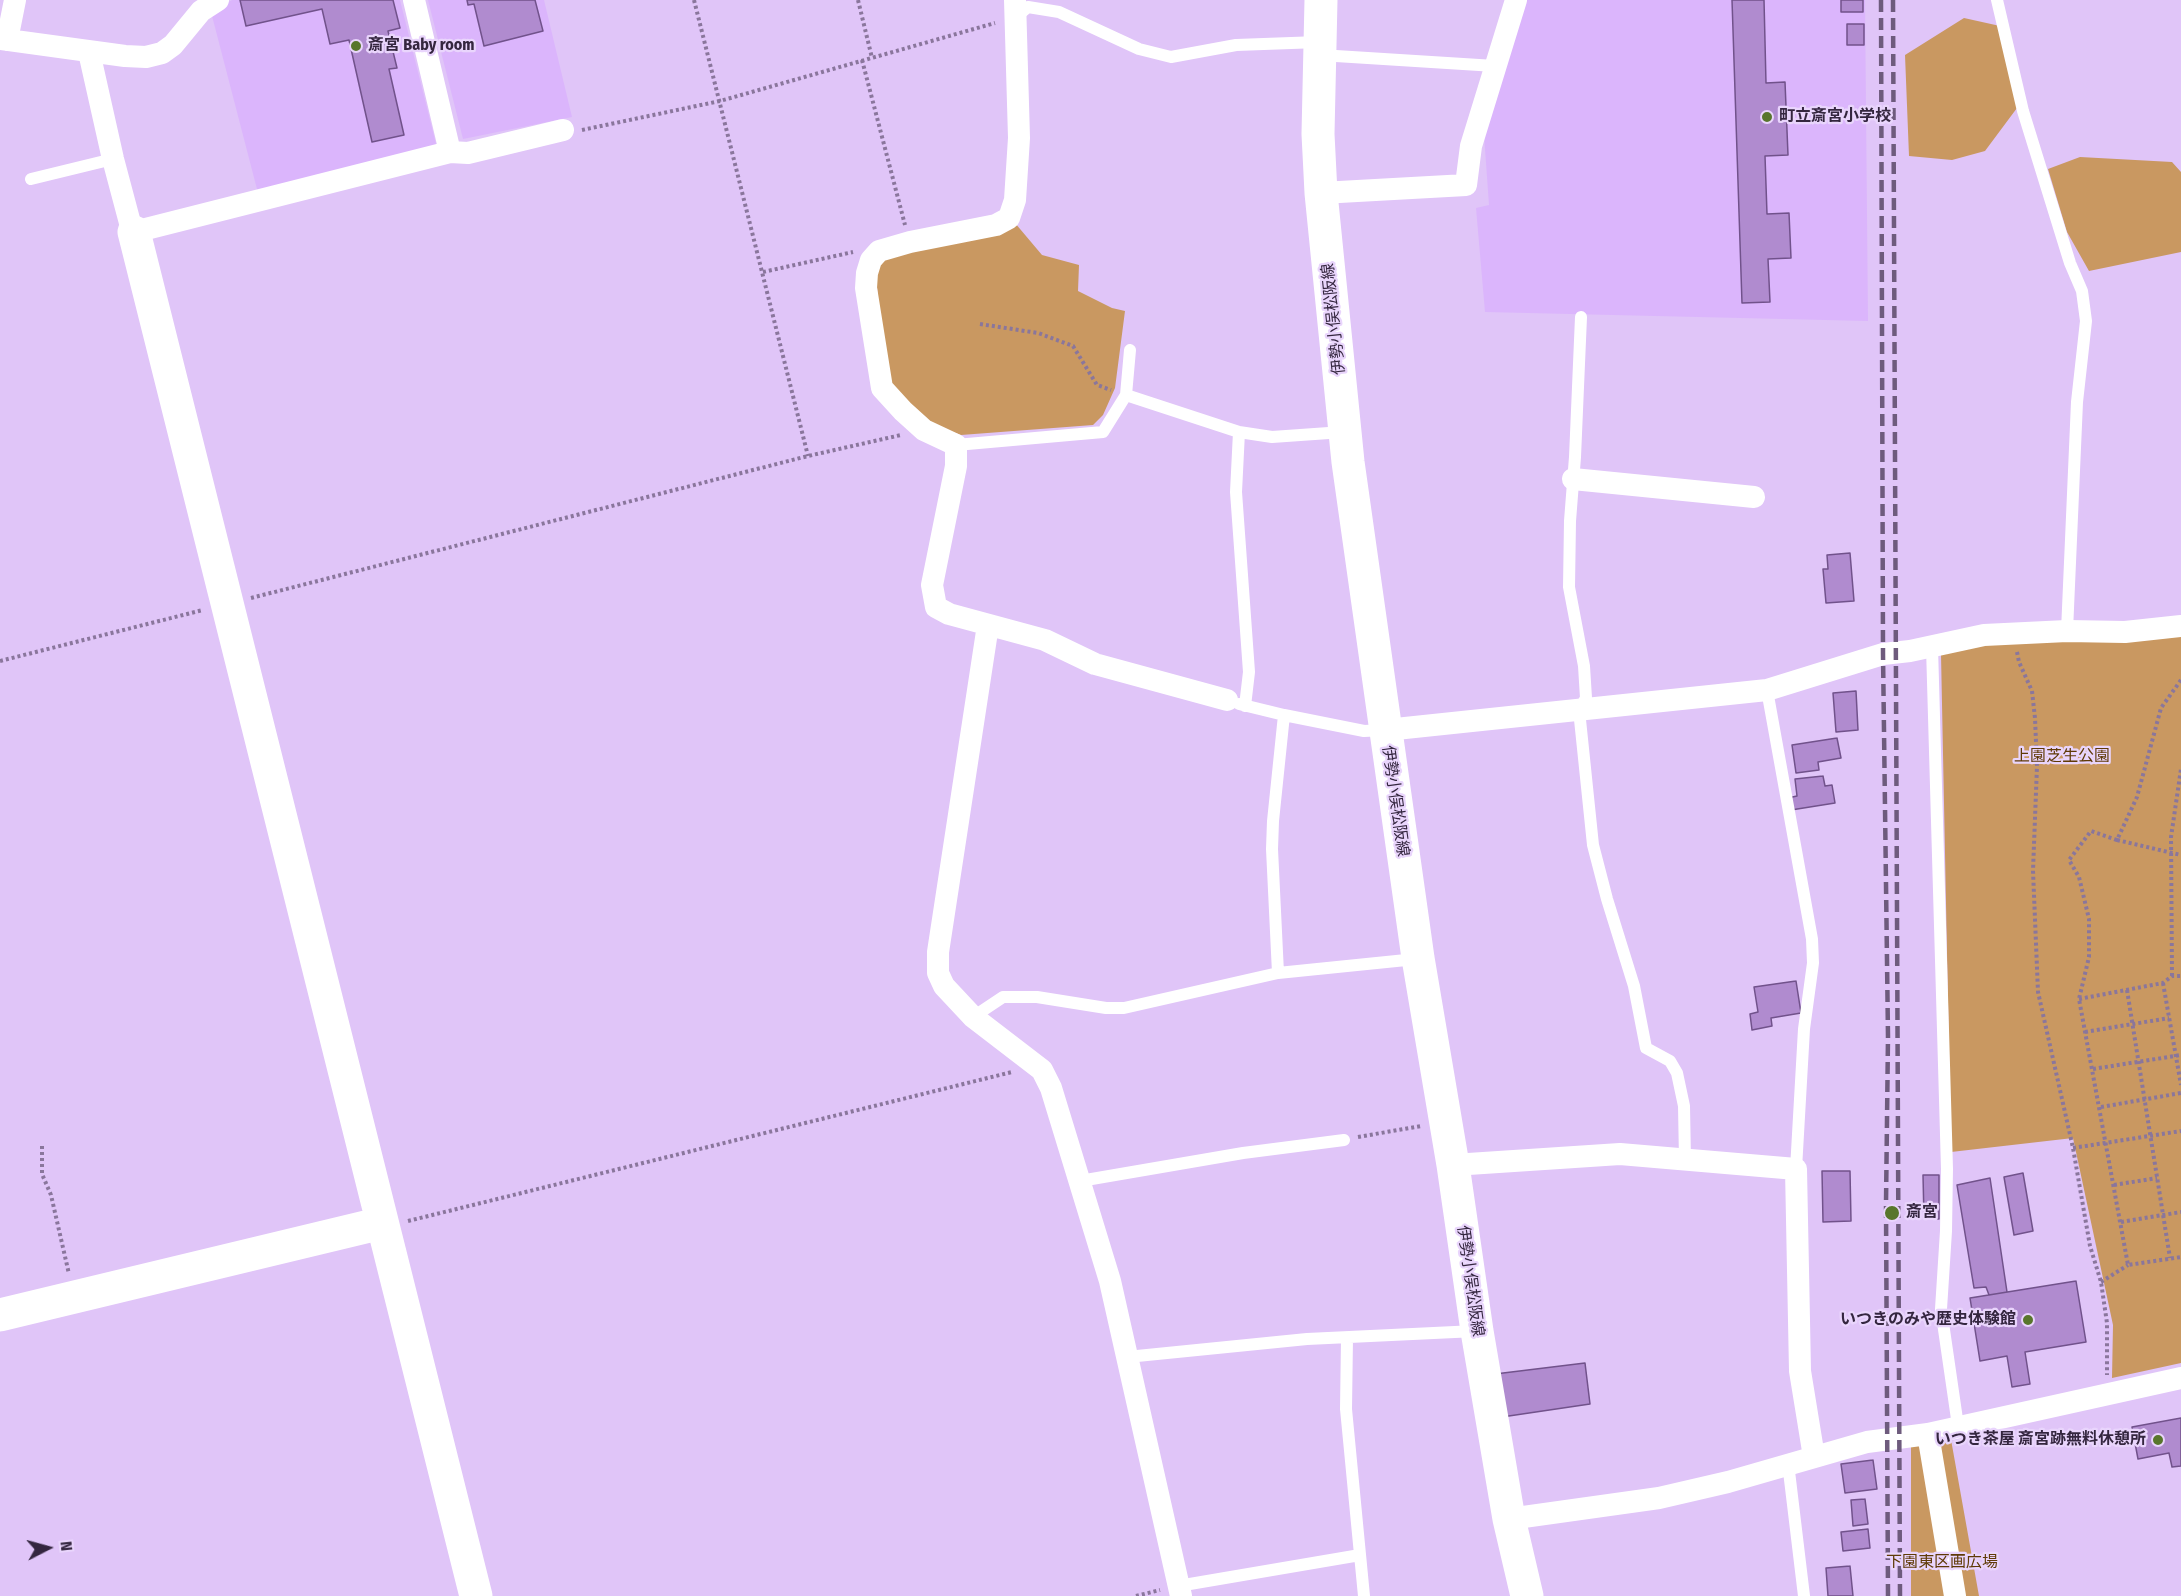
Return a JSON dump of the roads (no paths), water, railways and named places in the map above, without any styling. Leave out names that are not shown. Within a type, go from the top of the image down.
[{"type":"street","points":[[15,0],[4,39],[89,52],[146,57],[162,52],[173,45],[201,11],[218,0]]},
{"type":"street","points":[[414,0],[450,152]]},
{"type":"street","name":"伊勢小俣松阪線","points":[[1322,0],[1318,134],[1321,193],[1345,432],[1418,958],[1509,1519],[1527,1596]]},
{"type":"street","points":[[1321,193],[1466,185],[1471,146],[1516,0]]},
{"type":"street","points":[[1016,8],[1019,138],[1016,200],[1009,218],[996,225],[910,242],[879,251],[872,260],[867,273],[866,288],[882,388],[924,430],[956,445],[956,466],[932,585],[936,607],[949,614],[1045,640],[1095,664],[1236,703]]},
{"type":"street","points":[[89,52],[130,223],[476,1596]]},
{"type":"street","points":[[134,232],[450,152],[468,153],[562,130]]},
{"type":"street","points":[[1573,479],[1754,497]]},
{"type":"street","points":[[988,625],[938,952],[938,973],[944,987],[973,1017],[1042,1070],[1051,1088],[1110,1281],[1179,1591]]},
{"type":"street","points":[[1386,730],[1767,690],[1883,654],[1932,647],[1984,635],[2067,631],[2125,632],[2181,626]]},
{"type":"street","points":[[1453,1165],[1620,1154],[1796,1169],[1800,1371],[1814,1457]]},
{"type":"street","points":[[0,1315],[383,1225]]},
{"type":"street","points":[[1509,1519],[1659,1498],[1728,1482],[1867,1442],[1928,1434],[2181,1378]]},
{"type":"street","points":[[1928,1434],[1955,1596]]},
{"type":"lane","points":[[1997,0],[2023,111],[2070,263],[2082,291],[2086,321],[2077,402],[2067,631]]},
{"type":"lane","points":[[1016,8],[1028,7],[1059,12],[1139,49],[1172,57],[1236,45],[1319,49],[1495,66]]},
{"type":"lane","points":[[31,179],[114,159]]},
{"type":"lane","points":[[1581,317],[1570,521],[1569,587],[1584,666],[1586,698],[1579,710],[1593,845],[1634,987],[1646,1048],[1670,1061],[1677,1073],[1684,1106],[1685,1160]]},
{"type":"lane","points":[[956,445],[1103,432],[1126,395],[1130,350]]},
{"type":"lane","points":[[1126,395],[1239,432],[1272,437],[1345,432]]},
{"type":"lane","points":[[1239,432],[1236,492],[1249,672],[1236,703],[1364,731],[1386,730]]},
{"type":"lane","points":[[1932,647],[1947,1169],[1941,1309],[1958,1426]]},
{"type":"lane","points":[[1767,690],[1812,939],[1813,963],[1804,1029],[1796,1169]]},
{"type":"lane","points":[[1278,973],[1272,849],[1284,715]]},
{"type":"lane","points":[[973,1017],[1003,997],[1037,997],[1106,1008],[1124,1008],[1278,973],[1418,958]]},
{"type":"lane","points":[[1080,1181],[1243,1153],[1344,1140]]},
{"type":"lane","points":[[1127,1357],[1306,1339],[1477,1331]]},
{"type":"lane","points":[[1347,1338],[1346,1409],[1364,1596]]},
{"type":"lane","points":[[1788,1464],[1804,1596]]},
{"type":"lane","points":[[1179,1591],[1360,1555]]},
{"type":"railway","points":[[1881,0],[1883,654],[1888,1037],[1886,1204],[1888,1596]]},
{"type":"railway","points":[[1893,0],[1900,1596]]},
{"type":"place","name":"斎宮 Baby room","points":[[356,46]]},
{"type":"place","name":"町立斎宮小学校","points":[[1767,117]]},
{"type":"place","name":"斎宮","points":[[1892,1213]]},
{"type":"place","name":"いつきのみや歴史体験館","points":[[2028,1320]]},
{"type":"place","name":"いつき茶屋 斎宮跡無料休憩所","points":[[2158,1440]]},
{"type":"park label","name":"上園芝生公園","points":[[2062,757]]},
{"type":"park label","name":"下園東区画広場","points":[[1942,1563]]}]
